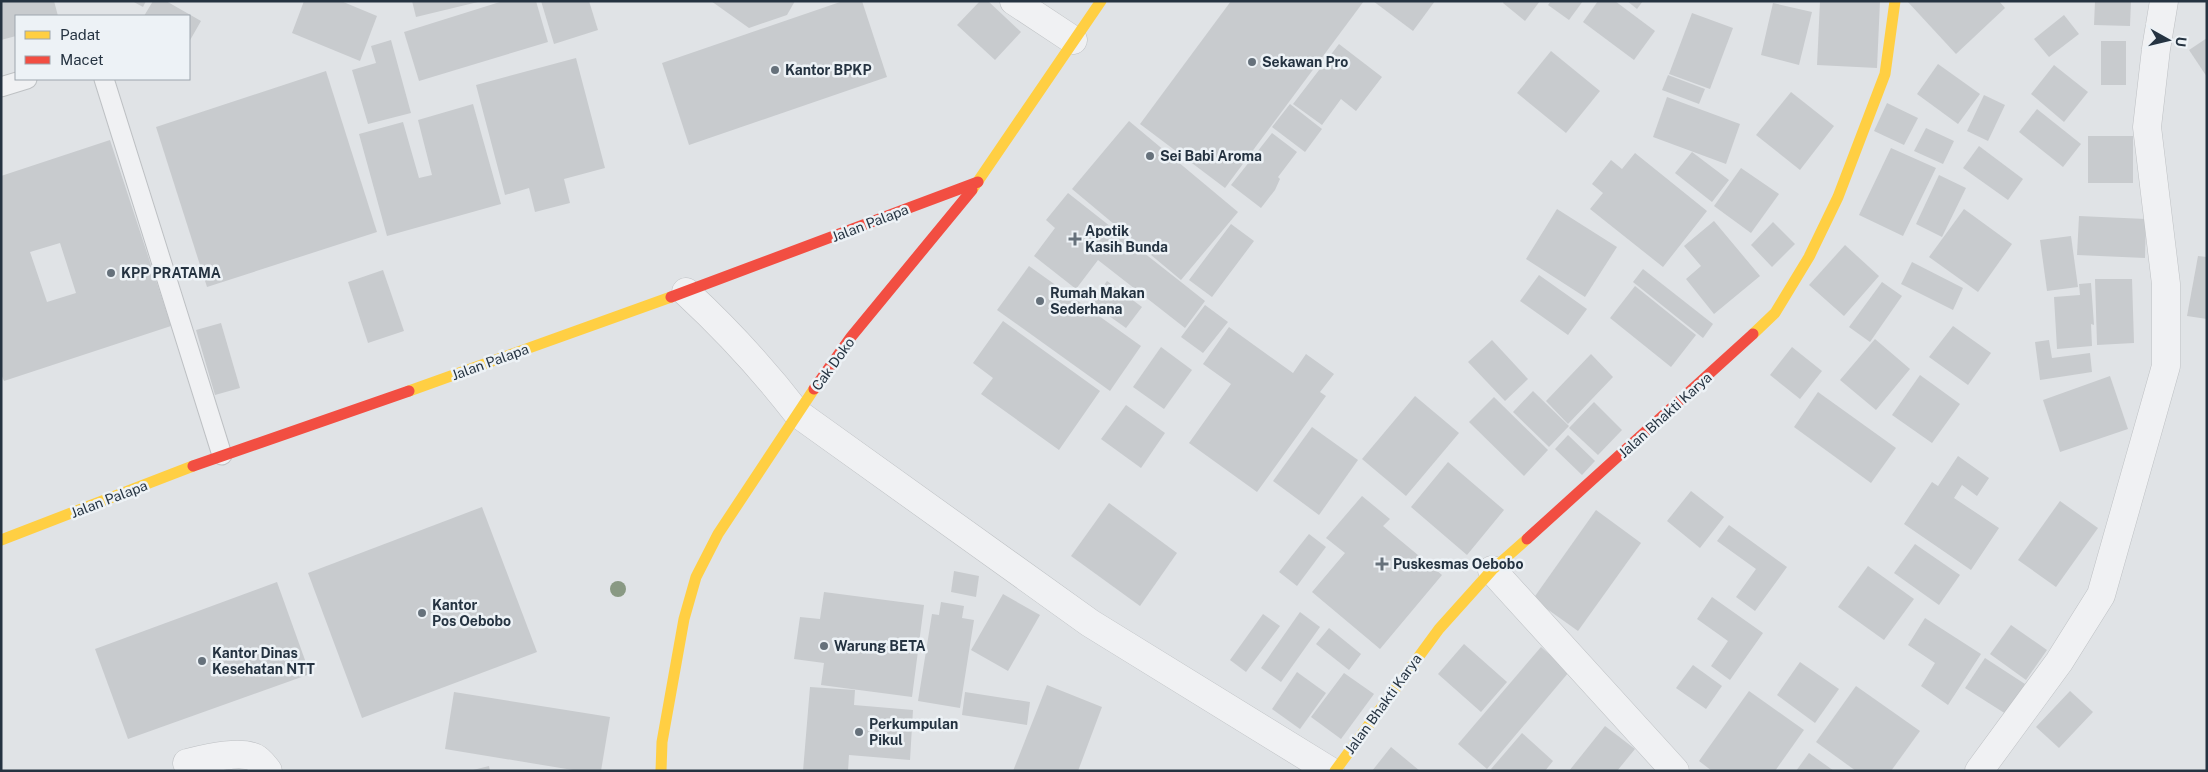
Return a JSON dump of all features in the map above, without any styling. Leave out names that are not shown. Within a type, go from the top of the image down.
[{"type":"main road","name":"Cak Doko","points":[[661,771],[662,742],[684,620],[696,577],[718,534],[798,413],[852,337],[978,182],[1101,1]]},
{"type":"main road","name":"Jalan Bhakti Karya","points":[[1334,771],[1439,629],[1492,570],[1722,364],[1775,313],[1808,257],[1842,188],[1885,74],[1895,1]]},
{"type":"main road","name":"Jalan Palapa","points":[[1,540],[222,455],[334,418],[686,292],[978,182]]},
{"type":"street","points":[[1014,1],[1073,40]]},
{"type":"street","points":[[1979,771],[2060,662],[2101,595],[2166,366],[2166,284],[2147,127],[2156,49],[2164,1]]},
{"type":"street","points":[[686,292],[765,371],[798,413],[1090,623],[1330,771]]},
{"type":"street","points":[[1492,570],[1675,771]]},
{"type":"street","points":[[187,763],[214,757],[247,755],[257,759],[268,771]]},
{"type":"lane","points":[[1,87],[24,80]]},
{"type":"lane","points":[[104,80],[222,455]]},
{"type":"building","points":[[1,1],[54,1],[58,15],[15,15],[15,36],[1,40]]},
{"type":"building","points":[[132,1],[146,1],[143,7]]},
{"type":"building","points":[[153,1],[166,1],[201,21],[190,40],[190,15],[145,15]]},
{"type":"building","points":[[304,1],[341,1],[377,16],[360,61],[292,33]]},
{"type":"building","points":[[412,1],[478,1],[478,2],[416,17]]},
{"type":"building","points":[[503,1],[536,1],[548,42],[419,81],[404,32]]},
{"type":"building","points":[[541,1],[589,1],[598,30],[554,44]]},
{"type":"building","points":[[711,1],[795,1],[787,15],[749,28]]},
{"type":"building","name":"Kantor BPKP","points":[[843,1],[862,1],[887,77],[689,145],[662,63]]},
{"type":"building","points":[[980,1],[988,1],[1021,32],[995,60],[957,25]]},
{"type":"building","name":"Sekawan Pro","points":[[1231,1],[1364,1],[1225,188],[1140,124]]},
{"type":"building","points":[[1373,1],[1435,1],[1413,31]]},
{"type":"building","points":[[1504,1],[1540,1],[1525,21],[1503,3]]},
{"type":"building","points":[[1551,1],[1583,1],[1569,20],[1548,5]]},
{"type":"building","points":[[1598,1],[1615,1],[1655,31],[1634,60],[1583,22]]},
{"type":"building","points":[[1627,1],[1643,1],[1637,9]]},
{"type":"building","points":[[1820,1],[1880,1],[1877,68],[1817,65]]},
{"type":"building","points":[[1907,1],[1999,1],[2005,8],[1956,54]]},
{"type":"building","points":[[2095,1],[2131,1],[2130,26],[2094,25]]},
{"type":"building","points":[[1773,3],[1812,12],[1799,65],[1761,55]]},
{"type":"building","points":[[1692,13],[1733,28],[1710,89],[1669,74]]},
{"type":"building","points":[[2064,15],[2079,34],[2049,57],[2034,39]]},
{"type":"building","points":[[2207,38],[2207,77],[2189,50]]},
{"type":"building","points":[[391,40],[411,113],[368,124],[352,70],[376,63],[371,46]]},
{"type":"building","points":[[2101,41],[2126,41],[2126,85],[2101,85]]},
{"type":"building","points":[[1339,44],[1382,77],[1356,111],[1341,99],[1322,125],[1293,104]]},
{"type":"building","points":[[1551,51],[1600,91],[1566,133],[1517,93]]},
{"type":"building","points":[[576,58],[605,168],[564,179],[570,203],[535,212],[529,188],[505,195],[476,85]]},
{"type":"building","points":[[1938,64],[1980,94],[1958,124],[1917,94]]},
{"type":"building","points":[[2054,65],[2088,92],[2064,122],[2031,94]]},
{"type":"building","points":[[326,71],[377,232],[207,287],[156,127]]},
{"type":"building","points":[[1668,75],[1705,89],[1699,104],[1662,90]]},
{"type":"building","points":[[1791,92],[1834,126],[1800,170],[1756,135]]},
{"type":"building","points":[[1984,95],[2005,105],[1988,141],[1967,131]]},
{"type":"building","points":[[1667,97],[1740,124],[1726,164],[1653,137]]},
{"type":"building","points":[[1887,103],[1918,118],[1904,145],[1874,131]]},
{"type":"building","points":[[473,104],[501,204],[387,236],[359,134],[403,122],[419,178],[432,175],[418,120]]},
{"type":"building","points":[[1290,104],[1322,129],[1305,152],[1272,127]]},
{"type":"building","points":[[2037,109],[2081,144],[2063,167],[2019,132]]},
{"type":"building","points":[[1129,121],[1238,212],[1181,280],[1072,189]]},
{"type":"building","points":[[1926,128],[1954,141],[1943,164],[1914,151]]},
{"type":"building","points":[[1272,133],[1297,152],[1278,177],[1280,179],[1275,190],[1261,208],[1231,185]]},
{"type":"building","points":[[2088,136],[2133,136],[2133,183],[2088,183]]},
{"type":"building","name":"KPP PRATAMA","points":[[110,140],[171,326],[4,381],[1,374],[1,176]],"holes":[[[60,243],[76,293],[47,302],[30,252]]]},
{"type":"building","points":[[1979,146],[2023,179],[2008,200],[1963,168]]},
{"type":"building","points":[[1891,148],[1936,168],[1903,236],[1859,215]]},
{"type":"building","points":[[1692,152],[1729,180],[1712,202],[1675,173]]},
{"type":"building","points":[[1635,153],[1707,211],[1663,267],[1590,209],[1603,193],[1592,184],[1611,160],[1622,169]]},
{"type":"building","points":[[1741,168],[1779,194],[1751,233],[1714,206]]},
{"type":"building","points":[[1939,175],[1966,188],[1942,237],[1916,224]]},
{"type":"building","points":[[1068,193],[1205,301],[1185,328],[1098,260],[1076,289],[1034,256],[1055,228],[1046,220]]},
{"type":"building","points":[[1557,209],[1617,247],[1585,297],[1526,259]]},
{"type":"building","points":[[1964,209],[2012,244],[1978,292],[1929,257]]},
{"type":"building","points":[[2079,216],[2146,219],[2145,258],[2077,255]]},
{"type":"building","points":[[1714,221],[1760,276],[1714,314],[1686,279],[1701,266],[1684,246]]},
{"type":"building","points":[[1773,222],[1795,244],[1772,267],[1751,245]]},
{"type":"building","points":[[1231,224],[1254,241],[1212,297],[1189,280]]},
{"type":"building","points":[[2071,236],[2078,287],[2047,291],[2040,240]]},
{"type":"building","points":[[1845,245],[1879,276],[1844,316],[1809,285]]},
{"type":"building","points":[[2198,256],[2207,257],[2207,319],[2187,316]]},
{"type":"building","points":[[1912,262],[1963,288],[1953,310],[1901,284]]},
{"type":"building","points":[[1029,266],[1141,346],[1110,391],[997,310]]},
{"type":"building","points":[[1643,269],[1713,324],[1703,338],[1633,282]]},
{"type":"building","points":[[383,270],[404,331],[368,343],[348,282]]},
{"type":"building","points":[[1539,275],[1587,309],[1568,335],[1520,301]]},
{"type":"building","points":[[2095,279],[2132,279],[2134,343],[2097,345]]},
{"type":"building","points":[[1107,281],[1142,307],[1126,328],[1091,303]]},
{"type":"building","points":[[1882,282],[1902,296],[1870,342],[1849,327]]},
{"type":"building","points":[[2091,283],[2094,325],[2091,324],[2092,346],[2057,349],[2054,297],[2080,295],[2079,284]]},
{"type":"building","points":[[1635,286],[1696,335],[1671,367],[1610,318]]},
{"type":"building","points":[[1205,305],[1228,322],[1203,353],[1181,337]]},
{"type":"building","points":[[1003,321],[1100,391],[1059,450],[981,394],[993,378],[973,363]]},
{"type":"building","points":[[221,323],[240,388],[215,395],[196,330]]},
{"type":"building","points":[[1953,326],[1991,353],[1968,385],[1929,357]]},
{"type":"building","points":[[1229,327],[1293,373],[1306,354],[1334,374],[1320,392],[1326,396],[1257,492],[1189,443],[1231,384],[1203,364]]},
{"type":"building","points":[[1875,339],[1910,369],[1876,410],[1840,380]]},
{"type":"building","points":[[1492,340],[1528,379],[1505,401],[1468,362]]},
{"type":"building","points":[[2049,340],[2052,358],[2090,353],[2092,372],[2040,380],[2035,342]]},
{"type":"building","points":[[1161,347],[1192,370],[1164,409],[1133,387]]},
{"type":"building","points":[[1792,347],[1822,371],[1800,399],[1770,375]]},
{"type":"building","points":[[1591,354],[1613,377],[1568,424],[1546,401]]},
{"type":"building","points":[[1920,375],[1960,404],[1932,443],[1892,415]]},
{"type":"building","points":[[2110,376],[2128,429],[2060,452],[2043,400]]},
{"type":"building","points":[[1533,391],[1569,426],[1549,447],[1513,412]]},
{"type":"building","points":[[1818,392],[1896,448],[1871,483],[1794,427]]},
{"type":"building","points":[[1415,396],[1459,433],[1406,496],[1362,459]]},
{"type":"building","points":[[1494,397],[1548,450],[1524,476],[1469,422]]},
{"type":"building","points":[[1594,402],[1622,430],[1598,455],[1569,428]]},
{"type":"building","points":[[1126,405],[1165,433],[1141,468],[1101,439]]},
{"type":"building","points":[[1312,427],[1358,460],[1319,515],[1273,481]]},
{"type":"building","points":[[1568,435],[1595,461],[1582,475],[1555,449]]},
{"type":"building","points":[[1958,456],[1989,478],[1977,496],[1962,485],[1954,498],[1999,528],[1971,570],[1904,524],[1932,482],[1938,486]]},
{"type":"building","points":[[1448,462],[1504,510],[1467,555],[1411,507]]},
{"type":"building","points":[[1691,491],[1724,517],[1700,548],[1667,521]]},
{"type":"building","name":"Puskesmas Oebobo","points":[[1362,496],[1390,519],[1383,526],[1442,575],[1380,649],[1312,592],[1345,553],[1326,538]]},
{"type":"building","points":[[2060,501],[2098,528],[2056,587],[2018,560]]},
{"type":"building","points":[[1109,503],[1177,553],[1140,606],[1071,556]]},
{"type":"building","name":"Kantor Pos Oebobo","points":[[482,507],[537,652],[362,718],[308,573]]},
{"type":"building","points":[[1596,510],[1641,543],[1578,631],[1533,599]]},
{"type":"building","points":[[1729,525],[1787,567],[1755,611],[1736,597],[1756,569],[1717,541]]},
{"type":"building","points":[[1309,534],[1326,547],[1297,586],[1279,572]]},
{"type":"building","points":[[1915,544],[1960,575],[1939,605],[1894,573]]},
{"type":"building","points":[[1868,566],[1914,599],[1884,640],[1838,607]]},
{"type":"building","points":[[954,571],[979,576],[976,597],[951,592]]},
{"type":"building","name":"Kantor Dinas Kesehatan NTT","points":[[277,582],[310,674],[128,739],[95,649]]},
{"type":"building","points":[[824,592],[924,605],[912,697],[821,685],[824,663],[794,659],[800,617],[820,619]]},
{"type":"building","points":[[1003,594],[1040,615],[1008,671],[971,650]]},
{"type":"building","points":[[1712,597],[1763,633],[1730,680],[1711,666],[1728,641],[1697,619]]},
{"type":"building","points":[[941,602],[964,606],[962,618],[974,620],[960,708],[918,701],[932,614],[939,615]]},
{"type":"building","points":[[1300,612],[1320,627],[1281,682],[1261,668]]},
{"type":"building","points":[[1263,614],[1280,626],[1246,672],[1230,660]]},
{"type":"building","points":[[1925,618],[1981,654],[1948,705],[1921,686],[1935,663],[1908,645]]},
{"type":"building","points":[[2011,625],[2047,650],[2026,680],[1990,654]]},
{"type":"building","points":[[1329,628],[1361,654],[1349,670],[1316,644]]},
{"type":"building","points":[[1464,644],[1507,682],[1481,712],[1438,674]]},
{"type":"building","points":[[1541,647],[1569,672],[1487,769],[1458,744]]},
{"type":"building","points":[[1985,658],[2025,684],[2006,714],[1965,688]]},
{"type":"building","points":[[1800,662],[1839,689],[1815,723],[1777,695]]},
{"type":"building","points":[[1693,665],[1722,686],[1706,709],[1676,688]]},
{"type":"building","points":[[1297,672],[1326,693],[1300,729],[1272,709]]},
{"type":"building","points":[[1344,673],[1374,694],[1341,739],[1311,717]]},
{"type":"building","points":[[1047,685],[1102,707],[1078,771],[1013,771]]},
{"type":"building","points":[[1856,686],[1920,731],[1891,771],[1856,771],[1816,742]]},
{"type":"building","name":"Perkumpulan Pikul","points":[[810,687],[855,690],[854,705],[913,710],[910,760],[849,755],[848,771],[803,771]]},
{"type":"building","points":[[1749,691],[1804,730],[1775,771],[1712,771],[1699,761]]},
{"type":"building","points":[[2070,691],[2093,712],[2059,748],[2036,727]]},
{"type":"building","points":[[454,692],[610,717],[601,771],[579,771],[445,749]]},
{"type":"building","points":[[965,692],[1030,702],[1027,725],[962,715]]},
{"type":"building","points":[[1605,726],[1635,749],[1617,771],[1569,771]]},
{"type":"building","points":[[1522,733],[1553,761],[1545,771],[1493,771],[1491,769]]},
{"type":"building","points":[[1391,747],[1420,771],[1372,771]]},
{"type":"building","points":[[1809,753],[1834,771],[1796,771]]},
{"type":"building","points":[[489,766],[490,771],[473,771],[473,770]]},
{"type":"traffic: slow","points":[[972,190],[1101,1]]},
{"type":"traffic: slow","points":[[1753,334],[1775,313],[1809,257],[1838,197],[1885,74],[1895,1]]},
{"type":"traffic: slow","points":[[409,391],[671,297]]},
{"type":"traffic: slow","points":[[661,771],[662,742],[684,619],[696,577],[718,534],[814,389]]},
{"type":"traffic: slow","points":[[1,540],[193,466]]},
{"type":"traffic: slow","points":[[1335,771],[1439,629],[1492,570],[1527,539]]},
{"type":"traffic: jam","points":[[671,297],[978,182]]},
{"type":"traffic: jam","points":[[814,389],[851,337],[972,190]]},
{"type":"traffic: jam","points":[[1527,539],[1753,334]]},
{"type":"traffic: jam","points":[[193,466],[409,391]]},
{"type":"place","name":"Sekawan Pro","points":[[1252,62]]},
{"type":"place","name":"Kantor BPKP","points":[[775,70]]},
{"type":"place","name":"Sei Babi Aroma","points":[[1150,156]]},
{"type":"place","name":"Apotik Kasih Bunda","points":[[1075,239]]},
{"type":"place","name":"KPP PRATAMA","points":[[111,273]]},
{"type":"place","name":"Rumah Makan Sederhana","points":[[1040,301]]},
{"type":"place","name":"Puskesmas Oebobo","points":[[1382,564]]},
{"type":"place","name":"Kantor Pos Oebobo","points":[[422,613]]},
{"type":"place","name":"Warung BETA","points":[[824,646]]},
{"type":"place","name":"Kantor Dinas Kesehatan NTT","points":[[202,661]]},
{"type":"place","name":"Perkumpulan Pikul","points":[[859,732]]}]
